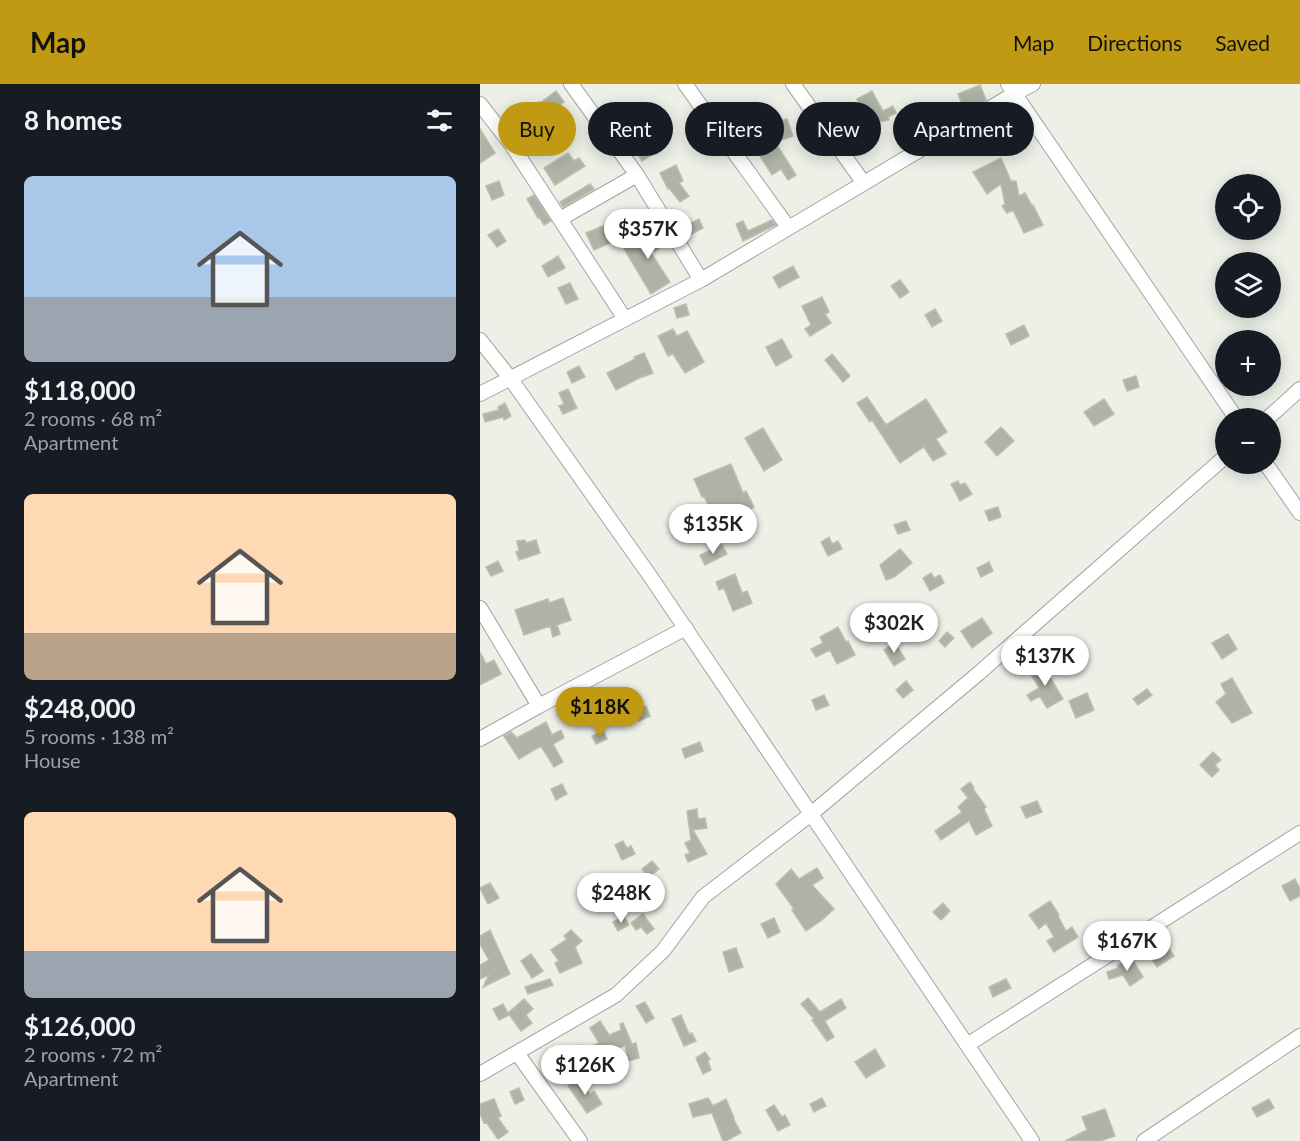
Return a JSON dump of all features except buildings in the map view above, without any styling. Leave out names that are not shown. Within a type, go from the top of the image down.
[{"type":"street","points":[[571,84],[637,175],[701,279]]},
{"type":"street","points":[[685,84],[789,227]]},
{"type":"street","points":[[793,84],[863,183]]},
{"type":"street","points":[[480,394],[701,279],[863,183],[1011,89],[1033,84]]},
{"type":"street","points":[[1011,89],[1229,408]]},
{"type":"street","points":[[480,104],[511,144],[625,320]]},
{"type":"street","points":[[560,219],[637,175]]},
{"type":"street","points":[[480,340],[510,378],[644,566],[1032,1141]]},
{"type":"street","points":[[1279,408],[1300,389]]},
{"type":"street","points":[[480,1074],[616,995],[663,951],[703,897],[811,814],[979,673],[1215,466]]},
{"type":"street","points":[[1273,474],[1300,513]]},
{"type":"street","points":[[480,608],[539,706]]},
{"type":"street","points":[[480,739],[686,628]]},
{"type":"street","points":[[967,1045],[1300,833]]},
{"type":"street","points":[[1144,1141],[1300,1036]]},
{"type":"street","points":[[517,1053],[580,1141]]}]
